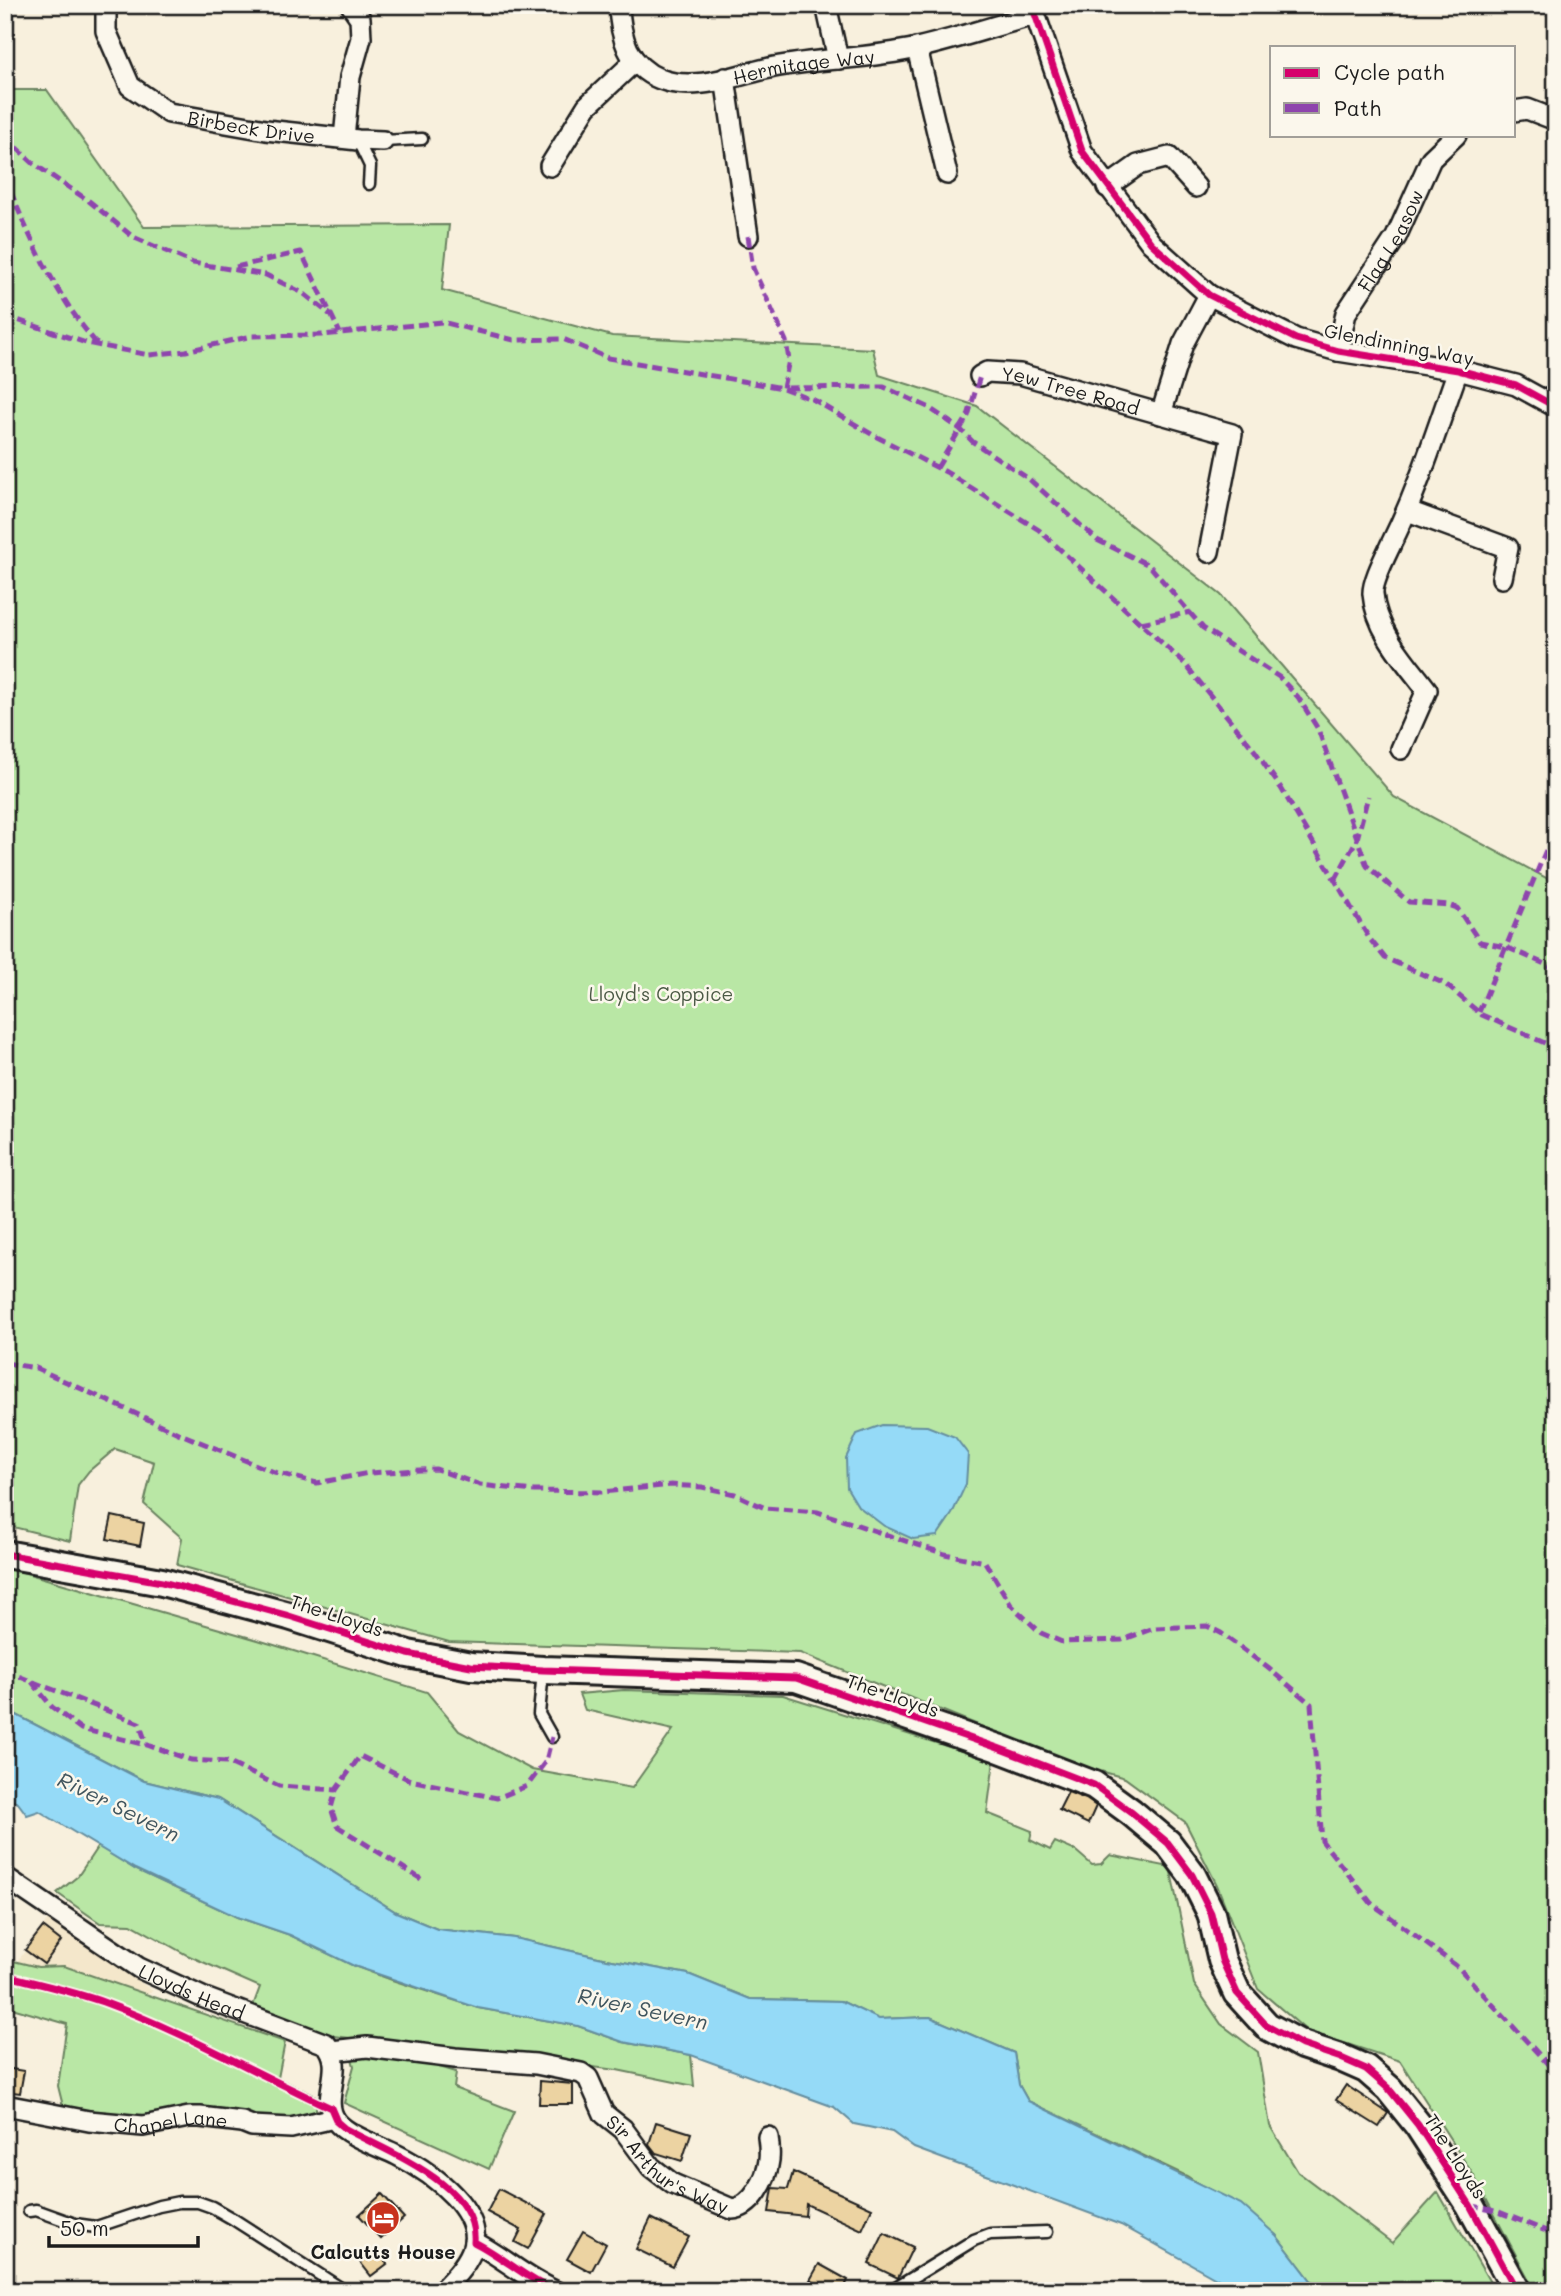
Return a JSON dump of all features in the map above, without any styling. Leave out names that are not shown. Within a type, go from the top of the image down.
[{"type":"street","name":"Birbeck Drive","points":[[106,5],[106,31],[130,86],[169,113],[266,130],[383,141]]},
{"type":"street","points":[[351,5],[360,18],[360,38],[350,77],[351,139]]},
{"type":"street","points":[[550,166],[587,107],[635,61],[623,39],[619,5]]},
{"type":"street","points":[[826,5],[838,59]]},
{"type":"street","name":"Hermitage Way","points":[[635,61],[649,74],[674,83],[687,84],[774,67],[873,56],[917,48],[1033,10]]},
{"type":"street","name":"Glendinning Way","points":[[1033,10],[1082,151],[1151,243],[1209,295],[1296,339],[1338,351],[1458,370],[1516,385],[1556,407]]},
{"type":"street","points":[[917,48],[947,174]]},
{"type":"street","points":[[725,78],[748,236]]},
{"type":"street","points":[[1516,111],[1527,109],[1556,120]]},
{"type":"street","name":"Flag Leasow","points":[[1338,351],[1346,313],[1395,237],[1431,159],[1455,136]]},
{"type":"street","points":[[1107,187],[1138,165],[1169,157],[1196,187]]},
{"type":"street","name":"Yew Tree Road","points":[[1161,414],[1183,344],[1209,295]]},
{"type":"street","points":[[1401,748],[1427,690],[1380,623],[1372,591],[1385,556],[1408,511],[1458,370]]},
{"type":"street","name":"Yew Tree Road","points":[[980,376],[987,372],[1020,374],[1232,434],[1209,552]]},
{"type":"street","points":[[1408,511],[1508,548],[1502,578]]},
{"type":"street","name":"The Lloyds","points":[[5,1554],[162,1582],[289,1616],[408,1654],[471,1666],[796,1678],[998,1748],[1094,1785],[1168,1843],[1192,1875],[1211,1913],[1222,1960],[1237,1993],[1267,2026],[1302,2045],[1366,2069],[1389,2090],[1418,2125],[1470,2205],[1517,2291]]},
{"type":"street","name":"Lloyds Head","points":[[5,1877],[139,1968],[202,1997],[326,2044],[332,2052]]},
{"type":"street","name":"Sir Arthur's Way","points":[[332,2052],[367,2047],[455,2058],[536,2064],[581,2073],[588,2078],[604,2114],[623,2129],[651,2167],[673,2184],[732,2209],[741,2209],[756,2193],[768,2167],[768,2137]]},
{"type":"street","points":[[332,2052],[335,2070],[331,2108],[334,2118],[354,2134],[415,2164],[435,2177],[465,2208],[475,2229],[470,2257],[441,2291]]},
{"type":"street","name":"Chapel Lane","points":[[5,2105],[136,2126],[200,2117],[242,2122],[252,2126],[291,2128],[334,2118]]},
{"type":"street","points":[[474,2242],[498,2254],[531,2279],[555,2291]]},
{"type":"lane","points":[[351,139],[370,166],[369,184]]},
{"type":"lane","points":[[383,141],[422,139]]},
{"type":"lane","points":[[543,1670],[539,1714],[552,1737]]},
{"type":"lane","points":[[29,2211],[45,2212],[75,2224],[96,2227],[159,2206],[198,2202],[233,2219],[345,2291]]},
{"type":"lane","points":[[891,2291],[974,2240],[990,2234],[1047,2232]]},
{"type":"shaded area","points":[[48,1920],[153,1991],[145,1994],[105,1981],[17,1962]]},
{"type":"green space","name":"Lloyd's Coppice","points":[[5,90],[47,90],[144,227],[449,225],[442,290],[612,336],[873,349],[879,375],[977,406],[1221,595],[1394,797],[1556,883],[1556,2291],[1535,2291],[1474,2176],[1400,2061],[1307,2031],[1258,1989],[1217,1885],[1185,1822],[1125,1778],[1072,1763],[800,1653],[449,1642],[177,1565],[182,1538],[144,1504],[154,1462],[115,1449],[89,1471],[78,1485],[70,1541],[5,1525]]},
{"type":"green space","points":[[5,1567],[427,1692],[459,1731],[532,1770],[632,1788],[673,1730],[585,1710],[579,1694],[624,1690],[783,1695],[994,1761],[987,1813],[1032,1831],[1030,1840],[1050,1850],[1055,1842],[1076,1851],[1092,1865],[1101,1864],[1110,1855],[1170,1867],[1194,1984],[1221,2024],[1258,2052],[1270,2126],[1298,2172],[1392,2243],[1438,2192],[1495,2291],[1319,2291],[1276,2235],[1187,2176],[1028,2101],[1019,2085],[1014,2053],[930,2017],[878,2019],[841,2001],[750,1999],[688,1974],[514,1938],[437,1929],[396,1912],[218,1799],[144,1781],[5,1709]]},
{"type":"green space","points":[[98,1846],[135,1869],[237,1917],[290,1935],[354,1966],[392,1980],[478,2008],[578,2026],[623,2042],[691,2055],[694,2086],[617,2070],[333,2036],[253,2006],[260,1987],[187,1955],[131,1924],[100,1923],[57,1893],[78,1876]]},
{"type":"green space","points":[[5,1959],[38,1967],[64,1966],[285,2042],[278,2078],[316,2096],[316,2110],[313,2116],[292,2123],[139,2118],[64,2110],[58,2086],[67,2024],[5,2006]]},
{"type":"green space","points":[[351,2055],[410,2058],[456,2072],[454,2088],[514,2111],[489,2169],[344,2103],[354,2066]]},
{"type":"water","points":[[882,1425],[927,1426],[955,1437],[968,1454],[966,1484],[952,1514],[937,1536],[913,1539],[884,1526],[858,1506],[847,1488],[846,1458],[857,1434]]},
{"type":"water","name":"River Severn","points":[[5,1709],[144,1781],[218,1799],[396,1912],[437,1929],[514,1938],[688,1974],[750,1999],[841,2001],[879,2019],[930,2017],[1014,2053],[1019,2085],[1028,2101],[1241,2204],[1276,2235],[1319,2291],[1233,2291],[1225,2283],[1121,2225],[914,2148],[892,2132],[854,2124],[834,2107],[691,2055],[623,2042],[578,2026],[478,2008],[354,1966],[290,1935],[237,1917],[135,1869],[39,1811],[27,1815],[18,1803],[5,1797]]},
{"type":"building","points":[[112,1516],[144,1523],[140,1546],[107,1539]]},
{"type":"building","points":[[1068,1792],[1096,1806],[1088,1824],[1059,1810]]},
{"type":"building","points":[[43,1927],[61,1941],[44,1964],[25,1950]]},
{"type":"building","points":[[5,2068],[24,2071],[20,2093],[5,2091]]},
{"type":"building","points":[[540,2081],[573,2084],[573,2104],[539,2104]]},
{"type":"building","points":[[1346,2085],[1388,2113],[1379,2127],[1336,2100]]},
{"type":"building","points":[[656,2122],[691,2133],[682,2161],[656,2153],[649,2144]]},
{"type":"building","points":[[793,2172],[872,2208],[862,2230],[806,2204],[805,2216],[769,2212],[773,2188],[788,2189]]},
{"type":"building","points":[[499,2189],[547,2214],[528,2249],[515,2242],[521,2230],[487,2212]]},
{"type":"building","points":[[382,2194],[404,2218],[381,2239],[359,2215]]},
{"type":"building","points":[[651,2218],[689,2237],[673,2267],[636,2249]]},
{"type":"building","points":[[583,2231],[606,2244],[591,2272],[567,2259]]},
{"type":"building","points":[[884,2233],[913,2247],[898,2278],[869,2264]]},
{"type":"building","points":[[377,2250],[387,2264],[371,2276],[360,2262]]},
{"type":"building","points":[[819,2264],[848,2280],[843,2291],[830,2291],[810,2280]]},
{"type":"marked path","points":[[5,137],[34,164],[89,201],[133,237],[193,263],[266,275],[303,293],[332,316]]},
{"type":"marked path","points":[[5,178],[34,245],[57,288],[99,346]]},
{"type":"marked path","points":[[748,236],[753,268],[786,341],[789,360],[783,388],[884,387],[928,407],[960,429],[973,442],[1029,479],[1097,540],[1149,565],[1203,628],[1279,677],[1298,697],[1318,729],[1367,866],[1409,902],[1457,908],[1480,942],[1506,947],[1556,969]]},
{"type":"marked path","points":[[236,267],[301,252],[340,333]]},
{"type":"marked path","points":[[5,316],[86,343],[149,355],[186,351],[252,336],[323,335],[442,322],[514,340],[563,339],[608,358],[783,388],[816,401],[873,435],[946,472],[1039,530],[1185,664],[1281,788],[1369,938],[1385,958],[1445,984],[1482,1015],[1556,1048]]},
{"type":"marked path","points":[[937,468],[968,416],[980,376]]},
{"type":"marked path","points":[[1141,623],[1191,612]]},
{"type":"marked path","points":[[1335,880],[1357,839],[1368,796]]},
{"type":"marked path","points":[[1479,1012],[1556,826]]},
{"type":"marked path","points":[[5,1363],[36,1368],[178,1433],[274,1472],[317,1483],[369,1473],[436,1469],[480,1485],[534,1491],[602,1492],[671,1485],[702,1487],[735,1494],[765,1508],[818,1512],[945,1554],[985,1562],[1011,1605],[1041,1633],[1062,1642],[1122,1640],[1154,1628],[1207,1626],[1221,1633],[1268,1668],[1311,1704],[1322,1841],[1371,1903],[1458,1967],[1556,2073]]},
{"type":"marked path","points":[[5,1671],[139,1723],[147,1745],[191,1760],[227,1762],[279,1786],[336,1790]]},
{"type":"marked path","points":[[32,1682],[52,1707],[81,1729],[147,1745]]},
{"type":"marked path","points":[[421,1879],[337,1826],[331,1808],[336,1790],[360,1756],[410,1780],[497,1798],[527,1786],[546,1761],[552,1737]]},
{"type":"marked path","points":[[1470,2205],[1499,2212],[1556,2235]]},
{"type":"cycle path","points":[[1032,5],[1082,151],[1151,243],[1209,295],[1296,339],[1338,351],[1458,370],[1516,385],[1556,407]]},
{"type":"cycle path","points":[[5,1554],[162,1582],[289,1616],[408,1654],[471,1666],[796,1678],[998,1748],[1094,1785],[1168,1843],[1192,1875],[1211,1913],[1222,1960],[1237,1993],[1267,2026],[1302,2045],[1366,2069],[1389,2089],[1418,2125],[1470,2205],[1517,2291]]},
{"type":"cycle path","points":[[5,1975],[79,1994],[132,2013],[331,2108],[337,2122],[344,2128],[404,2159],[446,2187],[461,2203],[471,2221],[474,2242],[555,2291]]},
{"type":"place","name":"Calcutts House","points":[[383,2218]]}]
